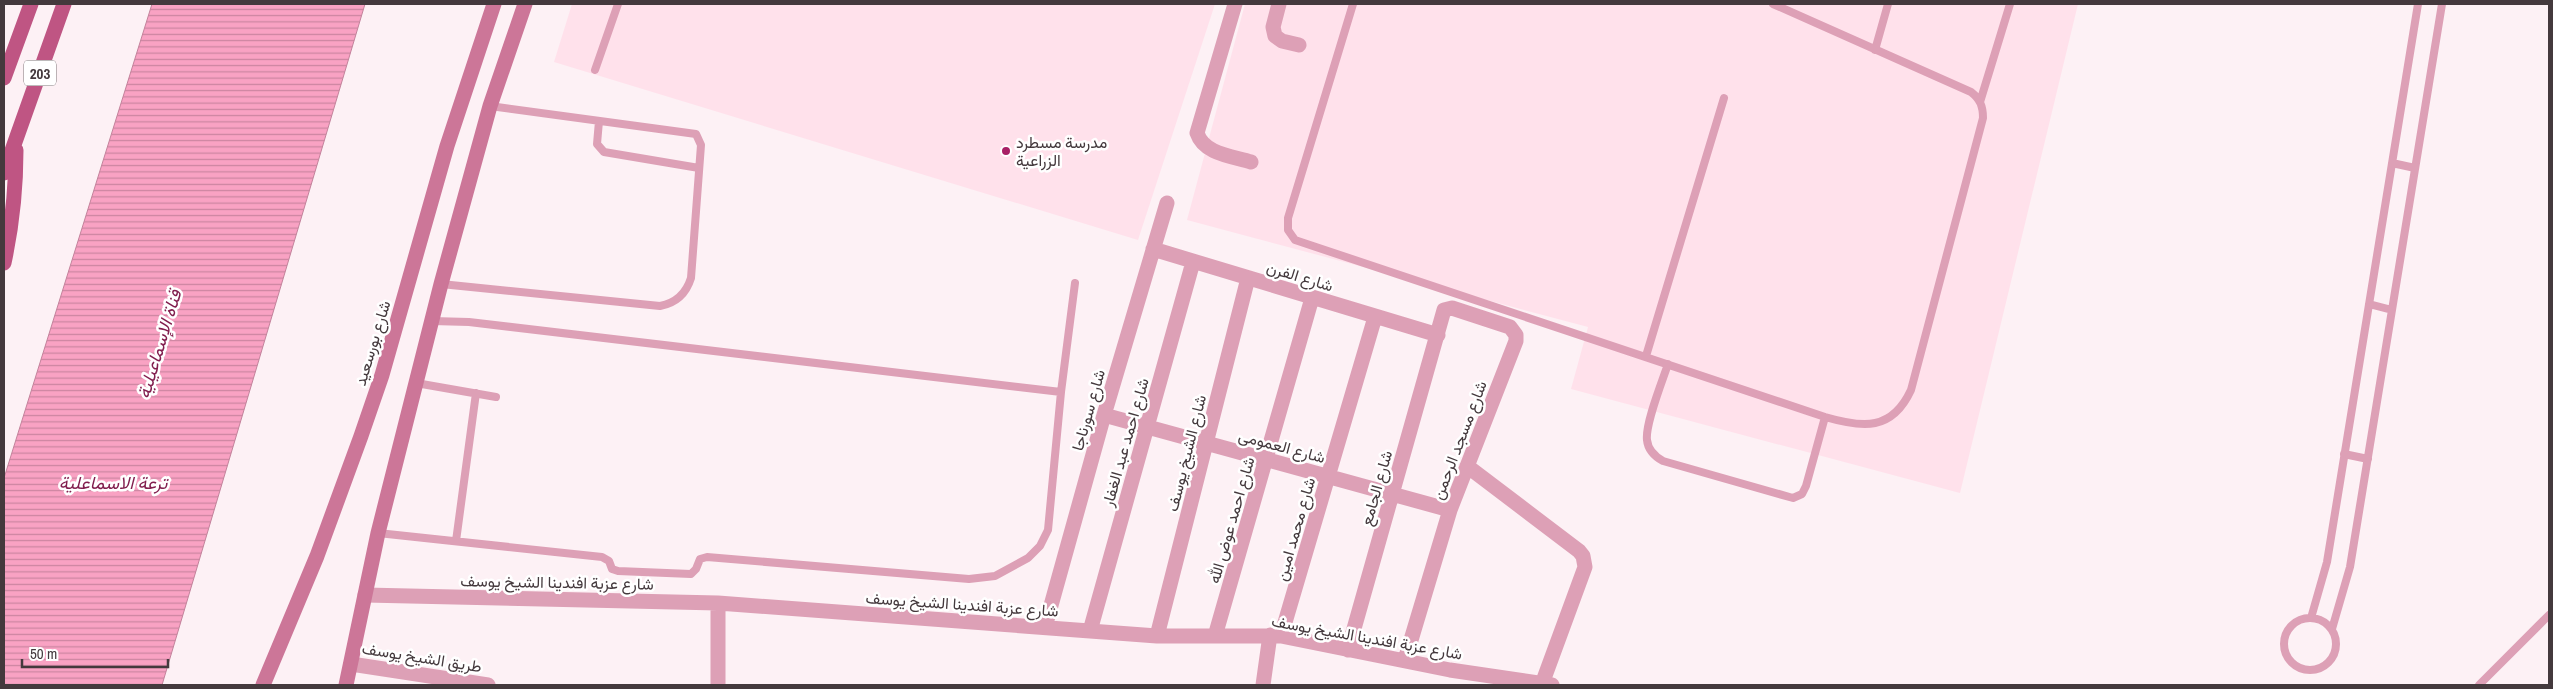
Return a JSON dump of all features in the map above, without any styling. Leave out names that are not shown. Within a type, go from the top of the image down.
[{"type":"main road","name":"203","points":[[4,78],[31,4]]},
{"type":"main road","name":"203","points":[[4,173],[64,4]]},
{"type":"main road","name":"شارع بورسعيد","points":[[263,685],[317,556],[367,418],[447,146],[494,4]]},
{"type":"main road","points":[[346,685],[378,533],[441,284],[490,106],[525,4]]},
{"type":"main road","points":[[4,263],[11,232],[16,186],[16,142]]},
{"type":"street","points":[[1235,4],[1197,133],[1204,145],[1210,150],[1251,162]]},
{"type":"street","points":[[1279,4],[1273,27],[1275,36],[1282,41],[1299,45]]},
{"type":"street","name":"شارع سورناجا","points":[[1046,627],[1104,415],[1167,203]]},
{"type":"street","name":"شارع الفرن","points":[[1153,249],[1438,335]]},
{"type":"street","name":"شارع احمد عبد الغفار","points":[[1090,631],[1193,262]]},
{"type":"street","name":"شارع الشيخ يوسف","points":[[1157,636],[1248,278]]},
{"type":"street","name":"شارع احمد عوض الله","points":[[1216,636],[1312,298]]},
{"type":"street","name":"شارع مسجد الرحمن","points":[[1405,660],[1450,510],[1516,335],[1510,327],[1447,307],[1444,310],[1438,335]]},
{"type":"street","name":"شارع محمد امين","points":[[1263,685],[1276,636],[1328,477],[1375,317]]},
{"type":"street","name":"شارع الجامع","points":[[1348,650],[1438,335]]},
{"type":"street","name":"شارع العمومى","points":[[1104,415],[1450,510]]},
{"type":"street","points":[[1467,466],[1579,551],[1585,561],[1585,567],[1547,685]]},
{"type":"street","name":"شارع عزبة افندينا الشيخ يوسف","points":[[365,596],[718,603],[1157,636],[1276,636],[1496,678],[1547,685]]},
{"type":"street","points":[[718,603],[718,685]]},
{"type":"street","name":"طريق الشيخ يوسف","points":[[351,664],[488,685]]},
{"type":"lane","points":[[595,70],[618,4]]},
{"type":"lane","points":[[1354,4],[1288,218],[1291,235],[1300,243],[1646,356],[1825,417],[1852,424],[1873,424],[1892,415],[1906,400],[1911,390],[1983,118],[1980,102],[2010,4]]},
{"type":"lane","points":[[1772,4],[1971,92],[1980,102]]},
{"type":"lane","points":[[1875,50],[1888,4]]},
{"type":"lane","points":[[2310,618],[2327,562],[2418,4]]},
{"type":"lane","points":[[2332,629],[2350,567],[2442,4]]},
{"type":"lane","points":[[1646,356],[1724,98]]},
{"type":"lane","points":[[441,284],[653,305],[672,302],[686,290],[691,278],[701,141],[696,134],[490,106]]},
{"type":"lane","points":[[599,121],[597,144],[604,152],[699,168]]},
{"type":"lane","points":[[2392,162],[2415,168]]},
{"type":"lane","points":[[378,533],[602,557],[609,561],[612,569],[618,572],[691,574],[696,569],[700,558],[707,557],[969,579],[987,578],[1004,573],[1028,558],[1040,546],[1048,530],[1061,392],[1075,283]]},
{"type":"lane","points":[[2369,304],[2392,310]]},
{"type":"lane","points":[[432,320],[469,322],[1061,392]]},
{"type":"lane","points":[[1668,364],[1647,440],[1652,453],[1663,461],[1793,498],[1802,494],[1806,486],[1825,417]]},
{"type":"lane","points":[[416,383],[496,397]]},
{"type":"lane","points":[[456,541],[476,393]]},
{"type":"lane","points":[[2344,454],[2368,459]]},
{"type":"lane","points":[[2479,685],[2549,615]]},
{"type":"lane","points":[[2310,618],[2326,623],[2332,629],[2337,645],[2332,660],[2318,670],[2302,670],[2289,660],[2285,652],[2285,636],[2295,623],[2310,618]]},
{"type":"shaded area","name":"مدرسة مسطرد الزراعية","points":[[572,4],[1215,4],[1138,240],[554,62]]},
{"type":"shaded area","points":[[1245,4],[2078,4],[1960,493],[1571,389],[1588,327],[1187,220]]},
{"type":"water","name":"ترعة الاسماعلية","points":[[152,4],[365,4],[162,685],[4,685],[4,478]]},
{"type":"place","name":"مدرسة مسطرد الزراعية","points":[[1006,151]]},
{"type":"water label","name":"قناة الإسماعيلية","points":[[159,344]]}]
